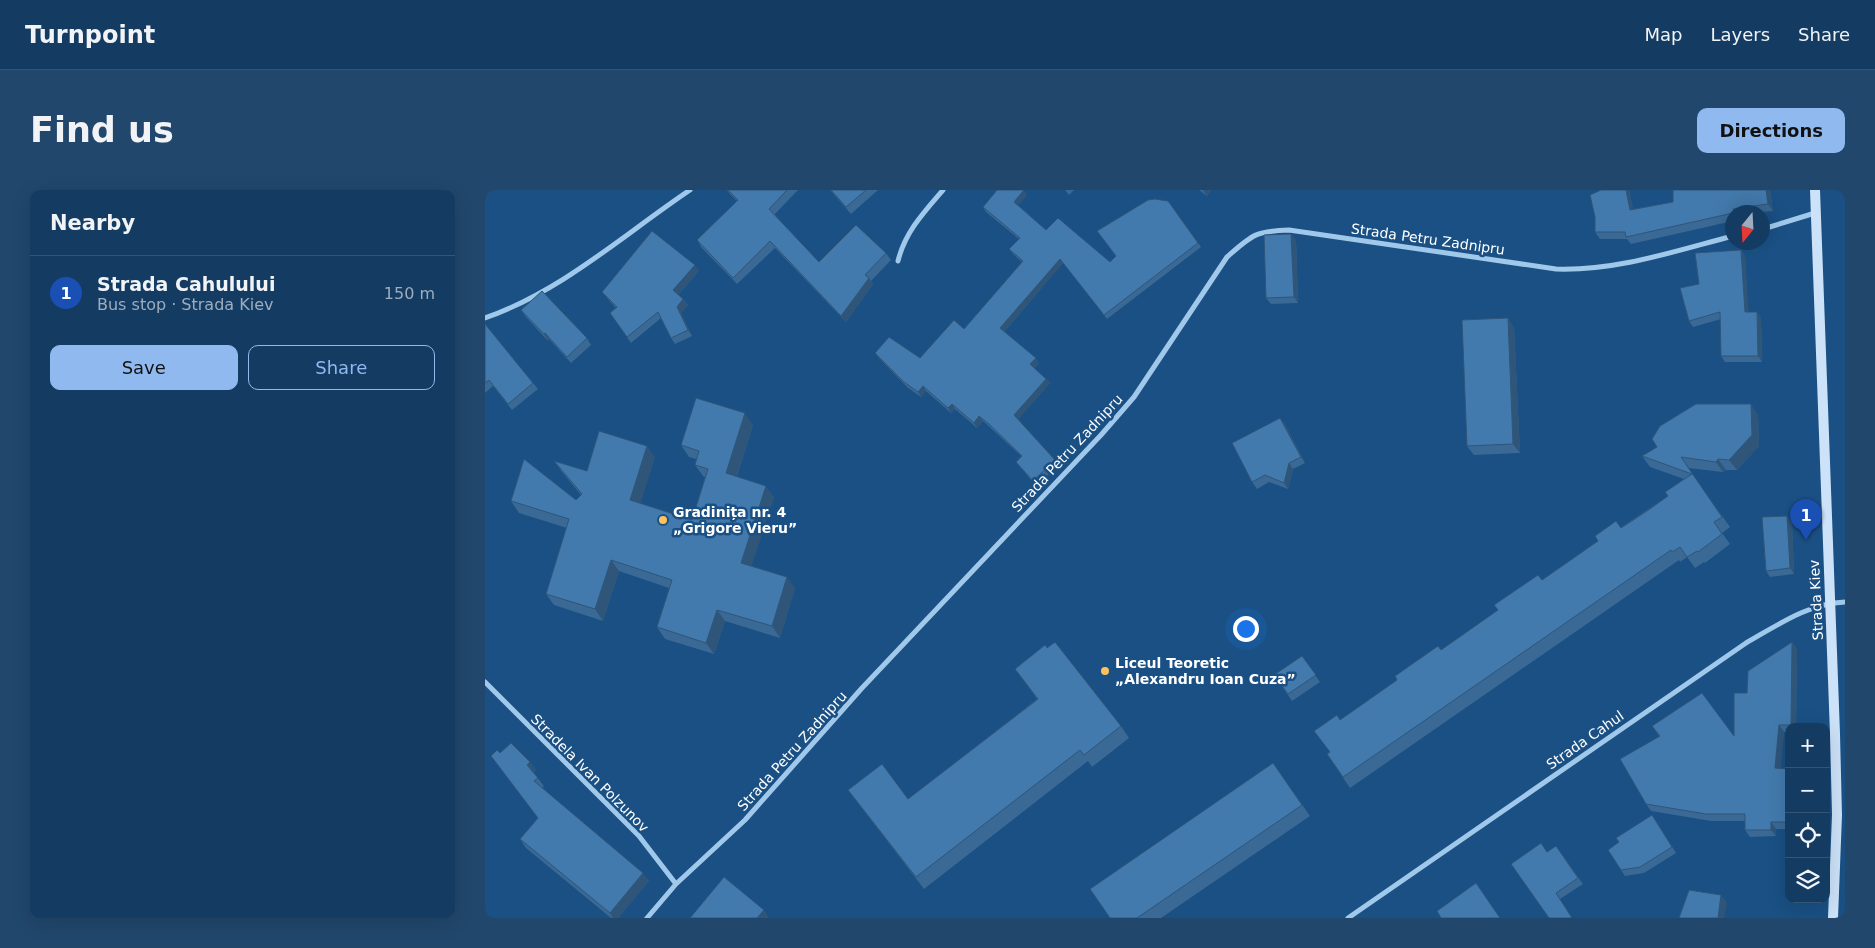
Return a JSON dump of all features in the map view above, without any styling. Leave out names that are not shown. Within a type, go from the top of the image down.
[{"type":"main road","name":"Strada Kiev","points":[[1815,190],[1837,815],[1833,918]]},
{"type":"street","points":[[485,318],[515,308],[553,286],[690,190]]},
{"type":"street","points":[[897,261],[912,227],[943,190]]},
{"type":"street","points":[[1770,227],[1816,213]]},
{"type":"street","name":"Strada Petru Zadnipru","points":[[647,918],[676,884],[745,820],[862,688],[1101,435],[1134,397],[1227,257],[1246,240],[1263,230],[1289,230],[1557,269],[1581,270],[1628,263],[1725,238]]},
{"type":"street","name":"Strada Cahul","points":[[1348,918],[1746,643],[1789,619],[1830,602],[1845,602]]},
{"type":"street","name":"Stradela Ivan Polzunov","points":[[485,682],[639,836],[676,884]]},
{"type":"building","points":[[728,190],[787,190],[769,209],[819,262],[856,225],[886,253],[865,275],[869,278],[841,316],[770,241],[733,278],[697,240],[738,200]]},
{"type":"building","points":[[831,190],[866,190],[846,207]]},
{"type":"building","points":[[997,190],[1024,190],[1014,202],[1046,230],[1058,218],[1110,262],[1116,256],[1097,231],[1148,200],[1168,201],[1198,243],[1104,315],[1060,259],[1000,328],[1036,358],[1030,364],[1046,379],[1014,415],[1055,460],[1033,481],[1016,462],[1022,456],[979,416],[974,423],[952,404],[948,408],[923,386],[918,392],[904,382],[875,353],[889,337],[920,358],[954,320],[964,329],[1023,261],[1009,249],[1020,238],[983,207]]},
{"type":"building","points":[[1601,190],[1626,190],[1630,210],[1673,202],[1673,190],[1766,190],[1768,204],[1725,205],[1725,215],[1626,237],[1625,232],[1595,232],[1595,217],[1590,195]]},
{"type":"building","points":[[652,231],[695,265],[673,290],[683,299],[677,307],[688,330],[671,338],[658,312],[627,337],[610,313],[617,307],[602,292]]},
{"type":"building","points":[[1291,234],[1294,297],[1266,298],[1264,235]]},
{"type":"building","points":[[1741,250],[1745,312],[1757,312],[1758,356],[1721,356],[1720,312],[1689,321],[1680,288],[1699,284],[1695,253]]},
{"type":"building","points":[[542,291],[587,338],[567,357],[521,310]]},
{"type":"building","points":[[1508,318],[1513,444],[1467,446],[1462,320]]},
{"type":"building","points":[[485,324],[533,383],[508,404],[489,380],[485,383]]},
{"type":"building","points":[[696,398],[745,413],[726,473],[766,486],[741,563],[787,577],[772,626],[717,610],[706,643],[657,627],[672,580],[611,560],[595,609],[546,594],[569,519],[511,501],[524,459],[576,500],[582,494],[554,461],[587,471],[599,431],[647,446],[630,500],[692,520],[708,469],[695,465],[699,451],[681,445]]},
{"type":"building","points":[[1696,404],[1751,404],[1752,435],[1729,460],[1718,459],[1716,462],[1681,457],[1722,517],[1714,522],[1722,534],[1698,552],[1687,557],[1680,547],[1672,552],[1671,550],[1343,777],[1327,754],[1330,752],[1314,731],[1337,715],[1340,720],[1397,680],[1395,676],[1438,646],[1441,650],[1498,610],[1494,605],[1538,575],[1542,580],[1598,541],[1595,536],[1616,521],[1621,528],[1668,496],[1665,492],[1692,474],[1642,456],[1657,447],[1652,439],[1660,426]]},
{"type":"building","points":[[1280,418],[1301,457],[1289,463],[1284,483],[1265,475],[1252,482],[1232,443]]},
{"type":"building","points":[[1787,516],[1790,568],[1766,571],[1762,517]]},
{"type":"building","points":[[1055,642],[1121,726],[1084,755],[1080,750],[916,877],[848,790],[882,764],[908,799],[1038,699],[1015,669],[1045,645],[1047,648]]},
{"type":"building","points":[[1792,642],[1791,723],[1779,725],[1775,768],[1785,769],[1785,822],[1771,822],[1771,830],[1745,830],[1745,814],[1706,814],[1646,804],[1620,759],[1660,736],[1652,726],[1702,693],[1734,736],[1734,693],[1747,693],[1748,671]]},
{"type":"building","points":[[1302,656],[1316,675],[1288,694],[1274,675]]},
{"type":"building","points":[[511,743],[530,762],[527,765],[538,778],[534,781],[643,873],[610,913],[520,839],[538,818],[491,756],[497,750],[500,753]]},
{"type":"building","points":[[1273,763],[1302,805],[1137,918],[1110,918],[1090,889]]},
{"type":"building","points":[[1652,815],[1672,847],[1640,867],[1621,870],[1608,850],[1619,842],[1616,838]]},
{"type":"building","points":[[1541,843],[1547,852],[1556,846],[1578,878],[1556,893],[1572,918],[1549,918],[1511,864]]},
{"type":"building","points":[[724,877],[764,910],[757,918],[690,918]]},
{"type":"building","points":[[1476,883],[1500,918],[1441,918],[1437,911]]},
{"type":"building","points":[[1689,890],[1721,895],[1718,918],[1679,918]]},
{"type":"place","name":"Gradinița nr. 4 „Grigore Vieru”","points":[[663,520]]},
{"type":"place","name":"Strada Cahulului","points":[[1806,540]]},
{"type":"place","name":"Liceul Teoretic „Alexandru Ioan Cuza”","points":[[1105,671]]}]
